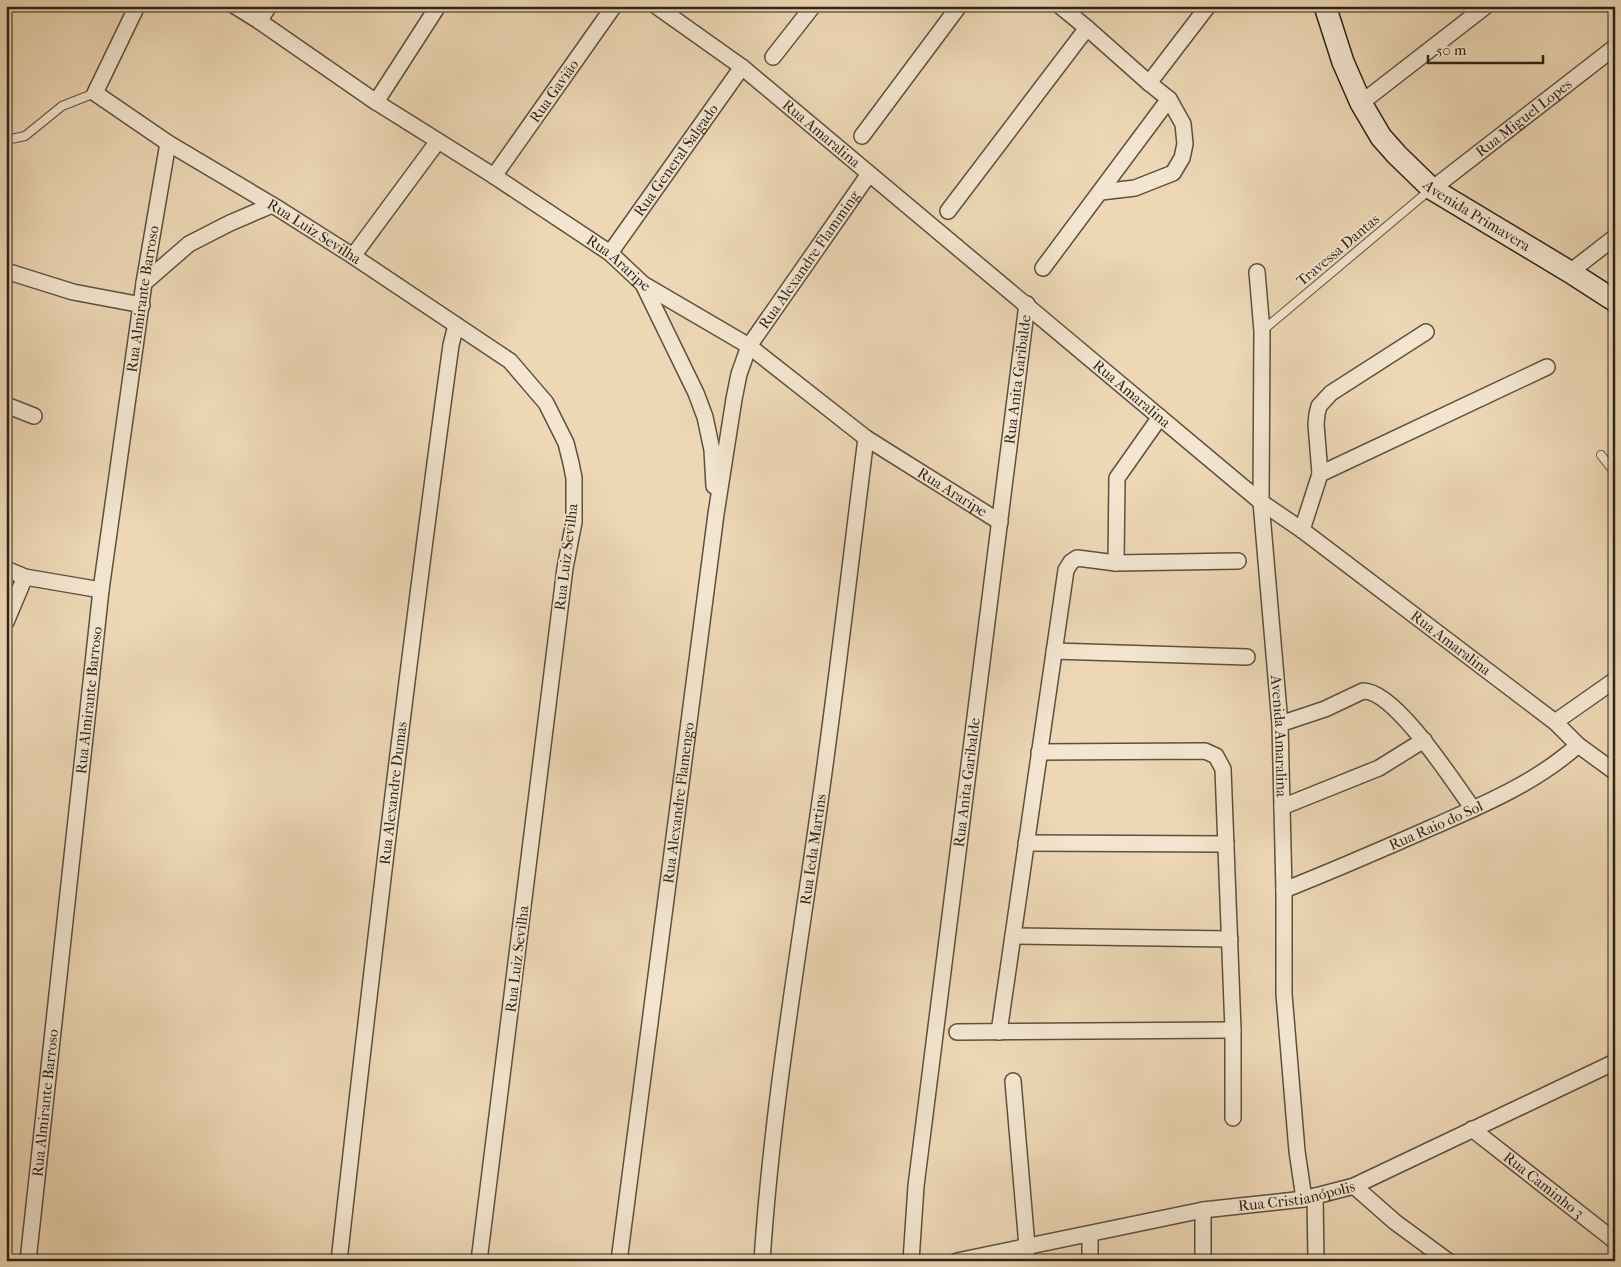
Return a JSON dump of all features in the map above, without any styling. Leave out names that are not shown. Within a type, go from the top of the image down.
[{"type":"street","points":[[96,94],[137,6]]},
{"type":"street","name":"Rua Araripe","points":[[235,6],[376,102],[494,176],[610,253],[643,284],[749,346],[866,438],[1000,522]]},
{"type":"street","points":[[259,21],[269,6]]},
{"type":"street","points":[[376,102],[438,6]]},
{"type":"street","name":"Rua Gavião","points":[[494,176],[614,6]]},
{"type":"street","name":"Rua Amaralina","points":[[656,6],[742,67],[1262,502],[1302,530],[1555,722],[1578,745],[1615,772]]},
{"type":"street","points":[[773,58],[813,6]]},
{"type":"street","points":[[862,136],[959,6]]},
{"type":"street","points":[[1060,6],[1149,84],[1169,99],[1183,124],[1185,144],[1182,158],[1173,173],[1135,188],[1101,192]]},
{"type":"street","points":[[1149,84],[1208,6]]},
{"type":"street","name":"Avenida Primavera","points":[[1326,6],[1343,62],[1361,103],[1381,137],[1397,155],[1432,189],[1615,301]]},
{"type":"street","points":[[1361,103],[1486,6]]},
{"type":"street","points":[[948,211],[1087,28]]},
{"type":"street","name":"Rua Miguel Lopes","points":[[1432,189],[1615,46]]},
{"type":"street","name":"Rua General Salgado","points":[[610,253],[742,67]]},
{"type":"street","name":"Rua Luiz Sevilha","points":[[96,94],[168,143],[353,256],[510,361],[546,403],[566,443],[574,478],[574,522],[565,568],[479,1261]]},
{"type":"street","points":[[1043,268],[1169,99]]},
{"type":"street","points":[[353,256],[438,141]]},
{"type":"street","name":"Rua Almirante Barroso","points":[[28,1261],[101,590],[144,283],[168,143]]},
{"type":"street","name":"Rua Alexandre Flamming","points":[[749,346],[868,174]]},
{"type":"street","points":[[144,283],[189,244],[230,223],[272,205]]},
{"type":"street","points":[[1570,272],[1615,237]]},
{"type":"street","points":[[6,271],[73,292],[142,305]]},
{"type":"street","name":"Avenida Amaralina","points":[[1257,272],[1262,331],[1262,502],[1280,724],[1284,890],[1284,994],[1297,1151],[1309,1197],[1316,1261]]},
{"type":"street","points":[[643,284],[696,393],[705,417],[712,450],[716,514]]},
{"type":"street","name":"Rua Anita Garibalde","points":[[911,1261],[916,1186],[1027,304]]},
{"type":"street","name":"Rua Alexandre Dumas","points":[[339,1261],[422,557],[451,346],[456,325]]},
{"type":"street","points":[[1302,530],[1320,474],[1316,424],[1319,406],[1331,393],[1426,332]]},
{"type":"street","name":"Rua Alexandre Flamengo","points":[[619,1261],[716,514],[734,398],[739,374],[749,346]]},
{"type":"street","points":[[1320,474],[1547,367]]},
{"type":"street","points":[[6,405],[34,416]]},
{"type":"street","points":[[1116,562],[1117,478],[1160,417]]},
{"type":"street","name":"Rua Ieda Martins","points":[[762,1261],[765,1203],[789,1014],[826,760],[866,438]]},
{"type":"street","points":[[999,1032],[1066,570],[1076,558],[1116,562],[1238,561]]},
{"type":"street","points":[[6,569],[26,577],[101,590]]},
{"type":"street","points":[[6,622],[26,577]]},
{"type":"street","points":[[1054,651],[1247,657]]},
{"type":"street","points":[[1555,722],[1615,680]]},
{"type":"street","points":[[1280,724],[1325,709],[1363,691],[1369,691],[1381,698],[1410,724],[1424,740],[1473,810]]},
{"type":"street","points":[[1282,807],[1379,768],[1424,740]]},
{"type":"street","name":"Rua Raio do Sol","points":[[1284,890],[1348,865],[1498,798],[1544,772],[1562,760],[1578,745]]},
{"type":"street","points":[[1039,752],[1205,751],[1216,756],[1223,769],[1233,1030],[1233,1118]]},
{"type":"street","points":[[1026,843],[1226,844]]},
{"type":"street","points":[[1013,936],[1230,939]]},
{"type":"street","points":[[957,1032],[1233,1030]]},
{"type":"street","name":"Rua Cristianópolis","points":[[957,1261],[1026,1253],[1090,1234],[1203,1210],[1309,1197],[1354,1186],[1472,1129],[1611,1068]]},
{"type":"street","points":[[1012,1081],[1026,1253]]},
{"type":"street","name":"Rua Caminho 3","points":[[1472,1129],[1615,1241]]},
{"type":"street","points":[[1354,1186],[1395,1222],[1448,1261]]},
{"type":"street","points":[[1203,1210],[1203,1261]]},
{"type":"street","points":[[1090,1234],[1090,1261]]},
{"type":"lane","points":[[6,140],[25,136],[62,106],[96,94]]},
{"type":"lane","name":"Travessa Dantas","points":[[1262,331],[1432,189]]},
{"type":"lane","points":[[1601,455],[1615,472]]}]
